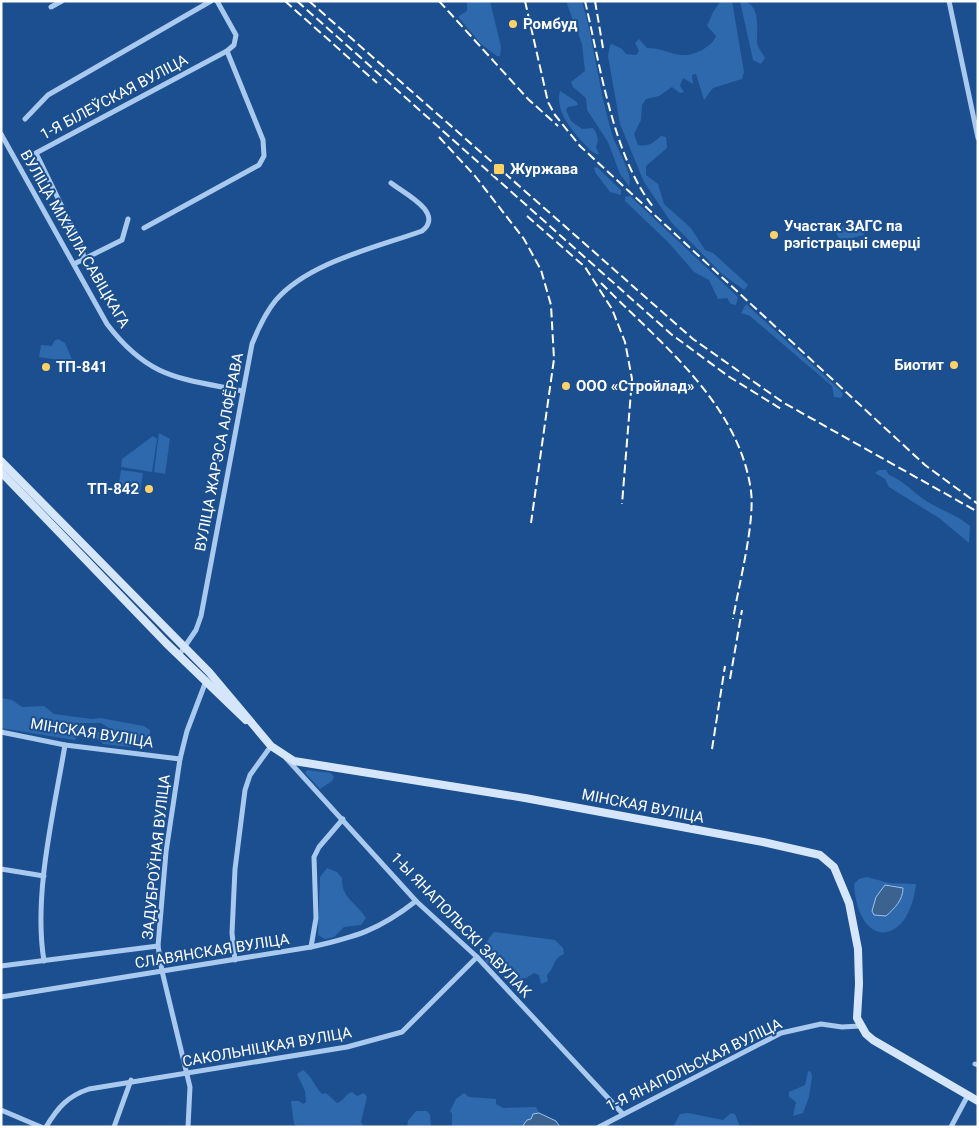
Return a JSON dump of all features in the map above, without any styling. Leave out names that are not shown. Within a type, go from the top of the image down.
[{"type":"main road","points":[[1,461],[209,672],[260,732]]},
{"type":"main road","points":[[1,472],[179,655],[260,732]]},
{"type":"main road","points":[[206,681],[209,672]]},
{"type":"main road","name":"МІНСКАЯ ВУЛІЦА","points":[[260,732],[271,746],[282,754],[294,761],[311,766],[525,798],[763,842],[820,855],[829,861],[839,875],[854,925],[859,967],[856,1012],[860,1026]]},
{"type":"main road","points":[[860,1026],[873,1040],[978,1101]]},
{"type":"street","points":[[51,6],[62,1]]},
{"type":"street","points":[[25,119],[48,94],[211,1]]},
{"type":"street","points":[[144,228],[259,165],[264,156],[263,140],[227,51],[234,45],[236,35],[217,1]]},
{"type":"street","points":[[949,1],[978,138]]},
{"type":"street","name":"1-Я БІЛЕЎСКАЯ ВУЛІЦА","points":[[84,259],[82,248],[36,153],[227,51]]},
{"type":"street","name":"ВУЛІЦА МІХАІЛА САВІЦКАГА","points":[[1,134],[107,324],[135,356],[174,377],[243,391]]},
{"type":"street","name":"ВУЛІЦА ЖАРЭСА АЛФЁРАВА","points":[[179,655],[196,630],[201,616],[252,344],[261,322],[275,301],[312,270],[422,231],[428,226],[430,220],[423,207],[391,183]]},
{"type":"street","points":[[74,264],[122,240],[128,219]]},
{"type":"street","name":"ЗАДУБРОЎНАЯ ВУЛІЦА","points":[[188,1127],[191,1095],[188,1074],[162,971],[158,946],[165,861],[180,759],[187,731],[206,681]]},
{"type":"street","name":"МІНСКАЯ ВУЛІЦА","points":[[1,732],[65,745],[180,759]]},
{"type":"street","points":[[44,961],[41,945],[44,876],[65,745]]},
{"type":"street","points":[[235,960],[232,932],[235,868],[245,790],[250,775],[271,746]]},
{"type":"street","name":"1-Ы ЯНАПОЛЬСКІ ЗАВУЛАК","points":[[282,754],[416,901],[477,957],[622,1114]]},
{"type":"street","points":[[311,947],[316,918],[314,857],[319,846],[343,819]]},
{"type":"street","points":[[1,869],[44,876]]},
{"type":"street","name":"СЛАВЯНСКАЯ ВУЛІЦА","points":[[1,998],[311,947],[368,932],[392,920],[416,901]]},
{"type":"street","name":"СЛАВЯНСКАЯ ВУЛІЦА","points":[[1,966],[158,946]]},
{"type":"street","name":"САКОЛЬНІЦКАЯ ВУЛІЦА","points":[[46,1127],[54,1114],[72,1095],[131,1080],[188,1074],[347,1047],[394,1036],[402,1032],[477,957]]},
{"type":"street","name":"1-Я ЯНАПОЛЬСКАЯ ВУЛІЦА","points":[[599,1127],[781,1033],[821,1024],[842,1027],[860,1026]]},
{"type":"street","points":[[114,1127],[131,1080]]},
{"type":"street","points":[[951,1127],[968,1095]]},
{"type":"street","points":[[1,1110],[41,1127]]},
{"type":"shaded area","points":[[467,1],[490,1],[501,47],[500,56],[497,56],[481,44],[459,18],[459,16],[467,11]]},
{"type":"shaded area","points":[[566,1],[582,1],[608,120],[627,169],[629,186],[620,174],[608,142],[587,110],[586,98],[573,87],[571,82],[585,71],[582,44]]},
{"type":"shaded area","points":[[721,1],[732,1],[744,72],[742,79],[713,88],[704,100],[696,74],[692,75],[693,84],[683,78],[680,86],[684,92],[680,93],[672,87],[659,96],[646,99],[642,105],[641,120],[634,134],[638,145],[651,144],[661,136],[666,137],[667,148],[646,166],[646,175],[658,184],[664,204],[691,228],[705,250],[713,253],[748,285],[744,290],[722,274],[671,222],[644,182],[620,124],[608,56],[610,45],[612,44],[622,49],[626,54],[636,55],[639,51],[635,43],[639,39],[647,48],[677,54],[687,55],[702,50],[711,44],[716,36],[707,26],[713,12]]},
{"type":"shaded area","points":[[740,1],[752,5],[755,10],[757,43],[765,58],[761,64],[753,60]]},
{"type":"shaded area","points":[[560,91],[577,102],[578,105],[568,107],[566,110],[571,121],[582,129],[593,128],[595,130],[598,139],[596,147],[599,154],[590,150],[563,115],[559,99]]},
{"type":"shaded area","points":[[597,167],[621,190],[621,195],[610,192],[595,172],[594,168]]},
{"type":"shaded area","points":[[630,196],[738,297],[736,305],[731,304],[727,298],[718,299],[709,280],[694,272],[669,243],[625,201],[625,197]]},
{"type":"shaded area","points":[[854,224],[860,225],[864,235],[844,240],[838,237],[836,232],[840,227]]},
{"type":"shaded area","points":[[746,304],[839,389],[843,394],[841,398],[834,397],[832,386],[750,316],[741,313]]},
{"type":"shaded area","points":[[58,339],[65,343],[73,362],[39,357],[41,345],[52,346],[54,341]]},
{"type":"shaded area","points":[[159,433],[170,439],[165,474],[154,472]]},
{"type":"shaded area","points":[[153,436],[157,439],[152,472],[121,467],[122,459]]},
{"type":"shaded area","points":[[121,470],[143,473],[140,493],[118,489]]},
{"type":"shaded area","points":[[879,470],[886,470],[889,475],[928,502],[970,526],[969,543],[939,518],[889,487],[885,479],[875,473]]},
{"type":"shaded area","points":[[1,698],[12,700],[22,707],[44,706],[54,714],[92,719],[100,718],[144,726],[150,730],[150,734],[130,747],[103,744],[94,736],[95,731],[105,734],[107,740],[110,739],[112,730],[101,723],[80,723],[78,737],[74,740],[1,728]]},
{"type":"shaded area","points":[[307,770],[331,773],[334,777],[332,781],[320,789],[305,773]]},
{"type":"shaded area","points":[[327,868],[337,872],[342,878],[342,885],[347,895],[366,918],[361,925],[344,927],[334,937],[325,939],[318,935],[320,877]]},
{"type":"shaded area","points":[[867,877],[889,883],[916,884],[911,905],[904,920],[894,929],[884,932],[874,930],[864,921],[858,906],[854,884],[859,879]],"holes":[[[890,885],[903,888],[872,911],[876,897]]]},
{"type":"shaded area","points":[[885,885],[903,888],[902,896],[886,916],[874,915],[872,911],[876,897]]},
{"type":"shaded area","points":[[494,932],[555,940],[563,948],[564,954],[555,961],[547,975],[548,981],[541,984],[539,975],[534,973],[526,978],[513,981],[511,978],[515,970],[512,967],[494,967],[484,959],[484,950]]},
{"type":"shaded area","points":[[303,1070],[309,1075],[322,1094],[326,1093],[337,1103],[352,1092],[357,1096],[364,1093],[367,1097],[361,1122],[364,1127],[298,1127],[294,1124],[291,1101],[299,1101],[303,1104],[306,1102],[305,1091],[297,1074]]},
{"type":"shaded area","points":[[808,1071],[811,1072],[812,1077],[809,1097],[803,1113],[793,1116],[796,1102],[789,1097],[789,1092],[805,1085]]},
{"type":"shaded area","points":[[464,1093],[469,1097],[496,1099],[496,1104],[503,1108],[536,1107],[539,1113],[534,1114],[522,1127],[452,1127],[452,1114],[450,1111],[456,1099]]},
{"type":"shaded area","points":[[416,1111],[427,1111],[430,1115],[431,1127],[407,1127],[408,1121]]},
{"type":"shaded area","points":[[539,1113],[556,1121],[560,1127],[522,1127],[527,1120],[531,1119],[533,1114]]},
{"type":"shaded area","points":[[688,1113],[723,1120],[731,1113],[735,1114],[740,1127],[673,1127],[680,1114]]},
{"type":"railway","points":[[285,1],[377,83]]},
{"type":"railway","points":[[297,1],[671,334],[728,376],[781,409]]},
{"type":"railway","points":[[309,1],[693,339],[784,403],[978,512]]},
{"type":"railway","points":[[439,1],[528,99],[558,126]]},
{"type":"railway","points":[[525,1],[548,102],[555,115],[580,146],[925,465],[978,504]]},
{"type":"railway","points":[[585,1],[618,137],[640,187],[654,208]]},
{"type":"railway","points":[[595,1],[603,48]]},
{"type":"railway","points":[[439,137],[475,176],[524,239],[541,270],[551,305],[554,359],[531,523]]},
{"type":"railway","points":[[527,216],[585,267],[612,309],[625,342],[632,379],[622,504]]},
{"type":"railway","points":[[601,283],[671,352],[714,402],[731,430],[743,459],[751,491],[752,504],[746,554],[733,619]]},
{"type":"railway","points":[[730,679],[742,610]]},
{"type":"railway","points":[[712,749],[725,666]]},
{"type":"place","name":"Ромбуд","points":[[513,24]]},
{"type":"place","name":"Журжава","points":[[499,169]]},
{"type":"place","name":"Участак ЗАГС па рэгістрацыі смерці","points":[[774,235]]},
{"type":"place","name":"Биотит","points":[[954,365]]},
{"type":"place","name":"ТП-841","points":[[46,367]]},
{"type":"place","name":"ООО «Стройлад»","points":[[566,386]]},
{"type":"place","name":"ТП-842","points":[[149,489]]}]
